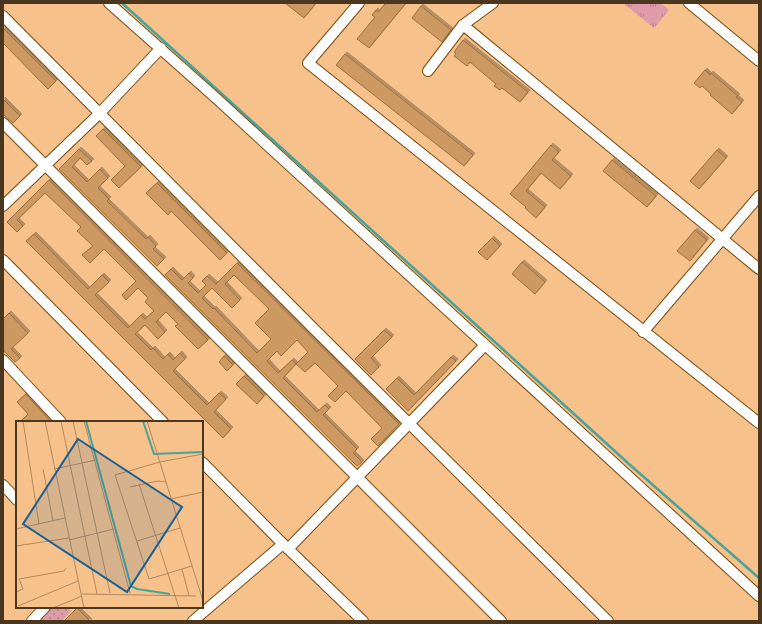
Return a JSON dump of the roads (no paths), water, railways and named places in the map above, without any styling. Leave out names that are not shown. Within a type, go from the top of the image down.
[{"type":"street","points":[[109,3],[161,48],[759,596]]},
{"type":"street","points":[[359,3],[308,63],[759,423]]},
{"type":"street","points":[[428,72],[463,25],[493,3]]},
{"type":"street","points":[[689,3],[759,61]]},
{"type":"street","points":[[3,16],[408,424],[608,621]]},
{"type":"street","points":[[463,25],[759,269]]},
{"type":"street","points":[[3,206],[99,114],[161,48]]},
{"type":"street","points":[[3,123],[501,621]]},
{"type":"street","points":[[644,332],[759,196]]},
{"type":"street","points":[[3,260],[162,421]]},
{"type":"street","points":[[193,621],[285,546],[357,477],[485,344]]},
{"type":"street","points":[[3,360],[60,421]]},
{"type":"street","points":[[203,463],[285,546],[363,621]]},
{"type":"street","points":[[3,485],[16,499]]},
{"type":"street","points":[[32,621],[44,608]]},
{"type":"waterway","points":[[122,3],[629,464],[759,578]]}]
